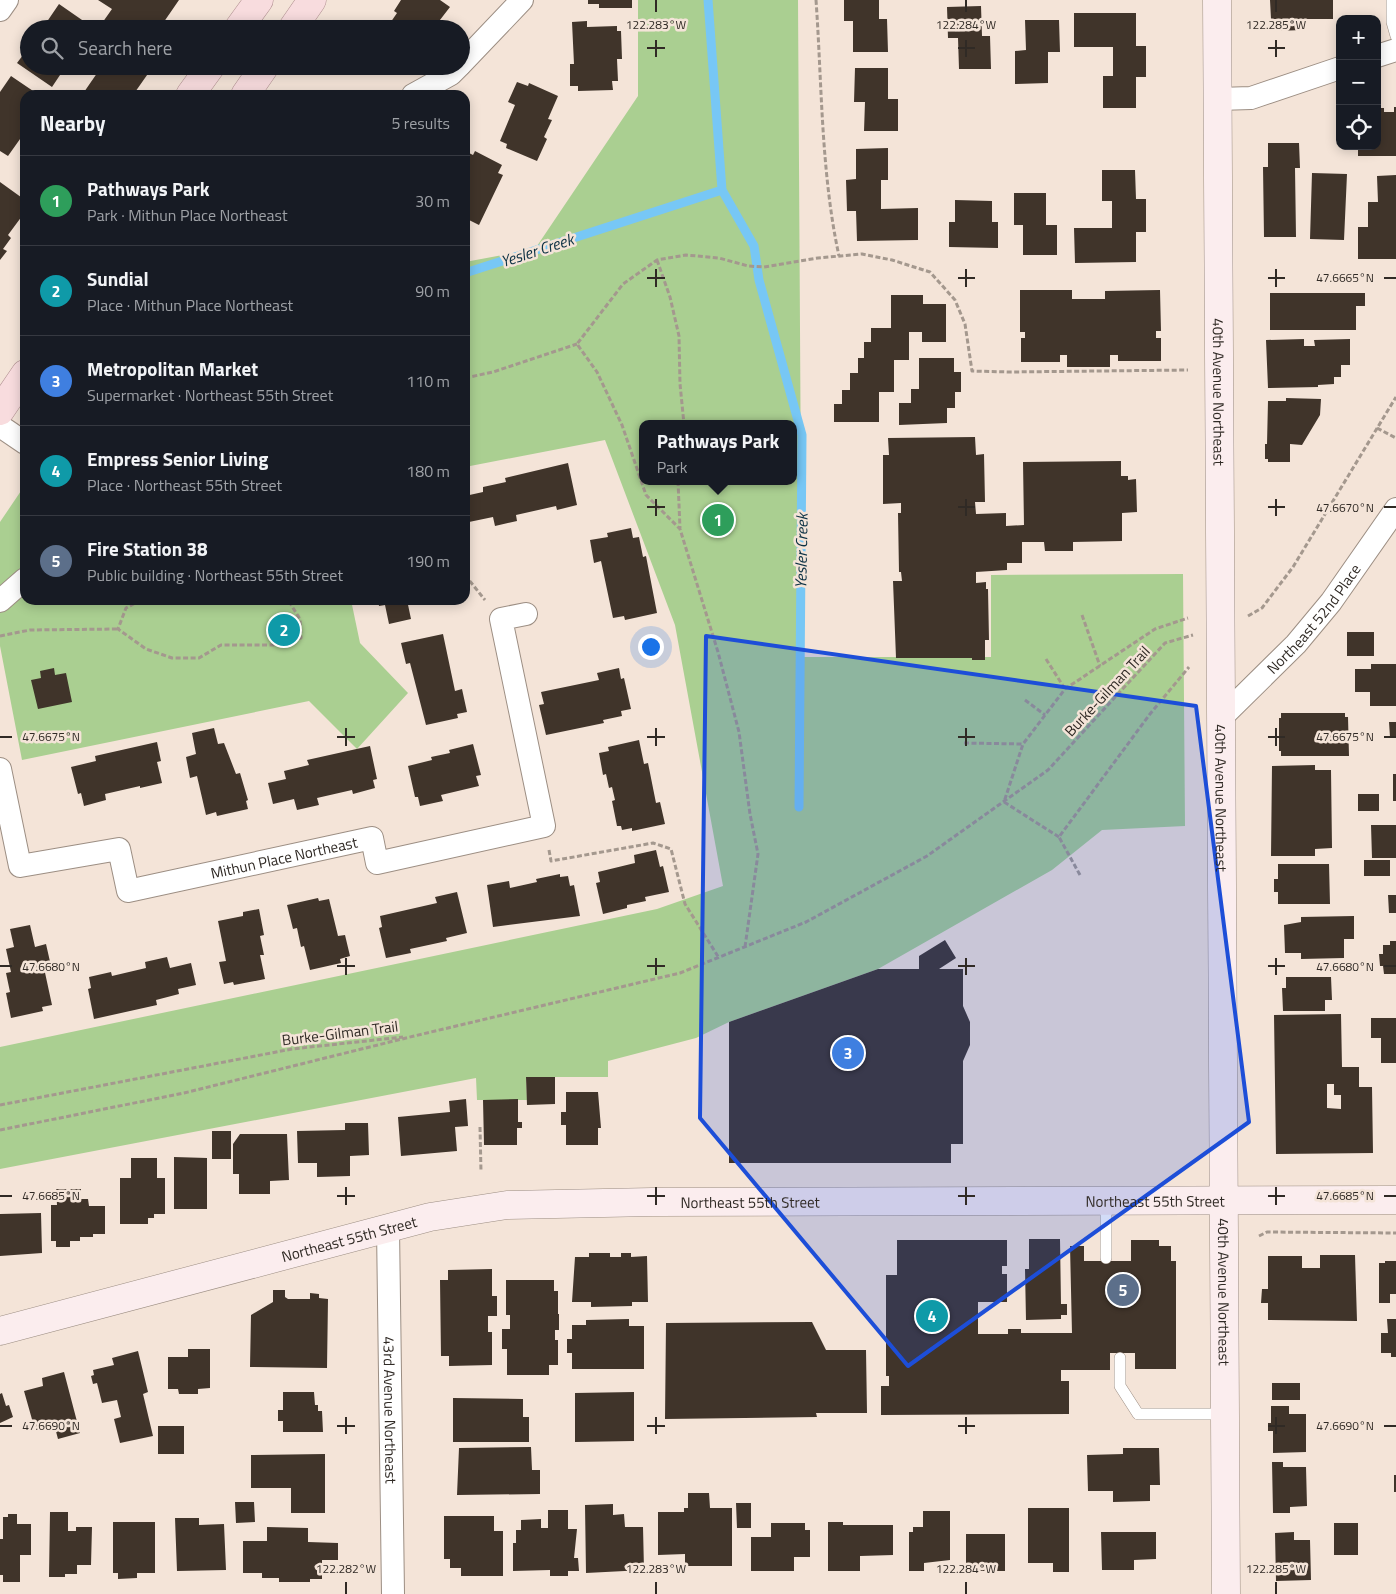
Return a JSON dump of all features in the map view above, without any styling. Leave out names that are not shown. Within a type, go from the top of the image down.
[{"type":"main road","points":[[245,20],[259,0]]},
{"type":"main road","points":[[298,20],[312,0]]},
{"type":"main road","points":[[194,90],[204,75]]},
{"type":"main road","points":[[248,90],[259,75]]},
{"type":"main road","points":[[0,410],[20,381]]},
{"type":"street","points":[[0,10],[7,0]]},
{"type":"street","points":[[470,55],[522,0]]},
{"type":"street","name":"40th Avenue Northeast","points":[[1217,0],[1226,1594]]},
{"type":"street","points":[[1381,55],[1396,50]]},
{"type":"street","points":[[1218,99],[1251,98],[1336,69]]},
{"type":"street","points":[[422,90],[449,75]]},
{"type":"street","points":[[0,426],[20,440]]},
{"type":"street","name":"Northeast 52nd Place","points":[[1221,718],[1296,644],[1331,602],[1396,510]]},
{"type":"street","points":[[0,602],[20,584]]},
{"type":"street","points":[[526,614],[501,619],[544,826]]},
{"type":"street","name":"Mithun Place Northeast","points":[[0,769],[20,866],[120,849],[128,891],[372,838],[377,863],[544,826]]},
{"type":"street","name":"Northeast 55th Street","points":[[0,1331],[388,1228],[468,1210],[536,1203],[1223,1199],[1396,1200]]},
{"type":"street","name":"43rd Avenue Northeast","points":[[388,1228],[393,1594]]},
{"type":"lane","points":[[1392,0],[1392,22],[1396,36]]},
{"type":"lane","points":[[1106,1200],[1106,1258]]},
{"type":"lane","points":[[1120,1358],[1120,1386],[1138,1414],[1225,1414]]},
{"type":"path","points":[[816,0],[822,117],[833,230],[839,256]]},
{"type":"path","points":[[470,377],[493,372],[576,344],[623,284],[656,260],[686,255],[720,258],[748,266],[764,267],[862,254],[892,260],[930,272],[955,300],[965,324],[972,371],[1188,370]]},
{"type":"path","points":[[656,260],[670,297],[679,336],[680,384],[684,420]]},
{"type":"path","points":[[576,344],[597,372],[622,425],[639,475]]},
{"type":"path","points":[[1252,615],[1262,608],[1293,567],[1396,397]]},
{"type":"path","points":[[1377,428],[1396,438]]},
{"type":"path","points":[[643,485],[646,495],[680,528]]},
{"type":"path","points":[[678,485],[680,528],[718,652],[739,732],[750,814],[758,854],[745,947]]},
{"type":"path","points":[[470,581],[501,619]]},
{"type":"path","points":[[118,629],[126,608],[132,605]]},
{"type":"path","points":[[0,636],[30,630],[118,629],[146,649],[172,658],[199,658],[222,645],[280,645],[301,638],[300,618],[291,605]]},
{"type":"path","points":[[1082,615],[1100,666]]},
{"type":"path","points":[[1080,875],[1059,838],[1004,802],[1023,744],[1065,689],[1155,629],[1188,618]]},
{"type":"path","name":"Burke-Gilman Trail","points":[[0,1130],[184,1093],[680,973],[720,958],[806,922],[927,856],[1048,770],[1165,643],[1188,637]]},
{"type":"path","points":[[1046,659],[1065,689]]},
{"type":"path","points":[[1059,838],[1150,714],[1189,667]]},
{"type":"path","points":[[1025,700],[1045,715]]},
{"type":"path","points":[[964,743],[1023,744]]},
{"type":"path","points":[[544,826],[551,861],[653,842],[671,849],[685,904],[720,958]]},
{"type":"path","name":"Burke-Gilman Trail","points":[[0,1104],[292,1049],[414,1036]]},
{"type":"path","points":[[480,1127],[481,1172]]},
{"type":"path","points":[[1259,1236],[1267,1232],[1396,1233]]},
{"type":"highlighted area","points":[[706,636],[1196,706],[1249,1122],[908,1366],[700,1118]]},
{"type":"green space","points":[[638,0],[798,0],[802,657],[991,657],[991,575],[1183,574],[1185,826],[1102,830],[1052,870],[878,969],[729,1022],[696,1038],[608,1061],[608,1077],[526,1077],[527,1100],[477,1100],[476,1078],[0,1169],[0,1047],[657,909],[723,886],[675,625],[605,440],[470,466],[470,261],[535,249],[638,96]]},
{"type":"green space","points":[[20,492],[20,605],[352,605],[360,643],[408,693],[357,749],[309,701],[22,760],[0,646],[0,522]]},
{"type":"building","points":[[98,0],[179,0],[165,20],[104,20],[112,9]]},
{"type":"building","points":[[401,0],[440,0],[450,7],[440,20],[392,20],[397,13],[394,11]]},
{"type":"building","points":[[588,0],[632,0],[632,8],[599,8],[599,4],[588,4]]},
{"type":"building","points":[[844,0],[879,0],[879,19],[887,19],[888,52],[853,52],[853,21],[844,21]]},
{"type":"building","points":[[1270,0],[1333,0],[1333,19],[1303,19],[1303,30],[1276,31],[1276,19],[1271,19]]},
{"type":"building","points":[[59,4],[82,20],[48,20]]},
{"type":"building","points":[[981,6],[982,36],[990,36],[991,69],[959,69],[958,38],[948,38],[947,7]]},
{"type":"building","points":[[1074,13],[1136,13],[1136,46],[1146,46],[1146,77],[1136,77],[1136,108],[1103,108],[1103,76],[1113,76],[1113,47],[1074,47]]},
{"type":"building","points":[[1025,20],[1059,20],[1060,52],[1048,52],[1048,83],[1015,84],[1015,51],[1026,50]]},
{"type":"building","points":[[587,21],[587,27],[617,26],[617,31],[621,31],[622,59],[617,59],[618,81],[612,81],[613,90],[578,91],[578,86],[570,86],[570,64],[574,64],[572,22]]},
{"type":"building","points":[[855,68],[888,68],[888,99],[898,99],[898,131],[864,131],[865,102],[854,102]]},
{"type":"building","points":[[34,75],[60,75],[52,87]]},
{"type":"building","points":[[96,75],[147,75],[137,90],[85,90]]},
{"type":"building","points":[[11,76],[32,90],[20,90],[20,139],[8,156],[0,151],[0,92]]},
{"type":"building","points":[[517,82],[528,86],[529,83],[558,96],[548,119],[552,120],[544,137],[547,139],[537,161],[506,148],[507,144],[500,141],[515,105],[508,102]]},
{"type":"building","points":[[1394,107],[1396,107],[1396,156],[1358,156],[1358,150],[1381,150],[1381,108],[1384,108],[1384,112],[1394,112]]},
{"type":"building","points":[[1268,143],[1299,143],[1300,168],[1295,168],[1296,237],[1264,237],[1263,167],[1268,167]]},
{"type":"building","points":[[888,148],[888,180],[881,180],[881,209],[918,208],[918,240],[857,241],[856,211],[847,211],[846,180],[856,179],[856,149]]},
{"type":"building","points":[[475,151],[502,165],[498,173],[503,175],[479,225],[470,220],[470,154],[473,155]]},
{"type":"building","points":[[1102,170],[1135,170],[1136,199],[1146,199],[1146,232],[1136,232],[1136,262],[1075,263],[1074,228],[1112,228],[1112,201],[1102,201]]},
{"type":"building","points":[[1312,173],[1347,174],[1344,240],[1310,239]]},
{"type":"building","points":[[1396,175],[1396,259],[1358,259],[1358,227],[1368,227],[1368,202],[1378,202],[1377,176]]},
{"type":"building","points":[[0,182],[20,196],[20,219],[8,235],[11,238],[3,249],[7,251],[0,260]]},
{"type":"building","points":[[1014,193],[1046,193],[1046,225],[1057,225],[1057,255],[1023,255],[1023,225],[1014,225]]},
{"type":"building","points":[[955,200],[992,201],[992,222],[998,222],[998,248],[949,247],[949,222],[955,222]]},
{"type":"building","points":[[1020,290],[1072,290],[1072,299],[1105,299],[1105,291],[1160,290],[1161,331],[1156,331],[1156,338],[1161,338],[1161,361],[1118,361],[1118,355],[1110,355],[1110,367],[1067,367],[1067,355],[1060,355],[1060,362],[1021,362],[1021,338],[1025,338],[1025,332],[1020,332]]},
{"type":"building","points":[[1270,293],[1365,293],[1365,306],[1356,306],[1356,330],[1270,330]]},
{"type":"building","points":[[891,295],[923,295],[923,304],[946,304],[946,342],[922,342],[922,332],[909,332],[909,360],[894,360],[894,392],[879,392],[879,422],[834,422],[834,404],[842,404],[842,390],[850,390],[850,373],[858,373],[858,358],[864,358],[864,342],[871,342],[871,328],[891,328]]},
{"type":"building","points":[[1304,339],[1304,346],[1315,346],[1314,340],[1350,339],[1350,365],[1341,365],[1341,377],[1334,377],[1334,384],[1318,385],[1318,387],[1268,388],[1266,340]]},
{"type":"building","points":[[919,358],[954,358],[954,372],[961,372],[961,392],[955,392],[955,408],[947,408],[947,423],[899,425],[899,403],[911,403],[911,389],[919,389]]},
{"type":"building","points":[[1286,398],[1321,399],[1320,415],[1302,445],[1290,444],[1290,462],[1268,462],[1268,459],[1265,459],[1265,444],[1267,444],[1268,401],[1286,401]]},
{"type":"building","points":[[975,437],[976,455],[984,454],[985,502],[975,502],[976,514],[1006,513],[1006,526],[1024,525],[1023,462],[1121,461],[1121,476],[1128,476],[1128,480],[1136,479],[1137,512],[1122,513],[1122,541],[1073,542],[1073,551],[1045,551],[1044,542],[1022,542],[1022,563],[1007,563],[1007,570],[976,572],[976,583],[986,582],[986,589],[988,589],[989,640],[985,640],[985,660],[972,660],[972,658],[896,658],[893,581],[902,581],[901,572],[899,572],[898,513],[901,513],[901,503],[883,504],[883,455],[889,455],[888,438]]},
{"type":"building","points":[[568,463],[577,505],[557,510],[556,506],[516,515],[517,521],[495,526],[493,517],[470,522],[470,495],[483,492],[483,487],[506,482],[505,478]]},
{"type":"building","points":[[631,528],[633,538],[639,537],[643,557],[646,556],[657,613],[625,620],[624,616],[613,618],[601,561],[594,563],[590,540],[608,537],[607,533]]},
{"type":"building","points":[[385,605],[408,605],[411,619],[389,624]]},
{"type":"building","points":[[1347,632],[1374,632],[1374,656],[1347,656]]},
{"type":"building","points":[[443,634],[455,691],[462,689],[467,712],[457,714],[458,718],[426,725],[410,663],[406,664],[401,643]]},
{"type":"building","points":[[1371,664],[1396,664],[1396,706],[1370,706],[1370,692],[1355,692],[1355,669],[1371,669]]},
{"type":"building","points":[[54,668],[55,675],[66,673],[72,702],[38,709],[31,680],[41,678],[40,671]]},
{"type":"building","points":[[619,668],[621,679],[624,678],[631,709],[621,711],[622,716],[603,720],[604,723],[546,735],[539,705],[544,704],[541,692],[599,680],[597,673]]},
{"type":"building","points":[[1281,713],[1345,713],[1345,717],[1348,717],[1349,756],[1281,756],[1281,751],[1279,751],[1279,718],[1281,718]]},
{"type":"building","points":[[1389,722],[1396,722],[1396,737],[1390,737]]},
{"type":"building","points":[[214,728],[218,744],[224,743],[236,774],[240,773],[248,800],[246,801],[248,809],[217,816],[216,812],[206,815],[197,776],[190,778],[186,757],[196,754],[192,733]]},
{"type":"building","points":[[639,740],[644,764],[648,763],[656,803],[660,802],[665,824],[632,831],[632,828],[622,830],[621,826],[617,826],[612,801],[615,800],[612,787],[609,788],[606,774],[603,775],[599,753],[609,751],[608,747]]},
{"type":"building","points":[[157,742],[161,761],[157,762],[162,783],[105,794],[106,800],[84,806],[81,793],[78,794],[71,767],[96,761],[95,756]]},
{"type":"building","points":[[473,744],[481,775],[476,776],[479,786],[441,795],[443,801],[420,806],[418,797],[415,797],[408,766],[432,760],[431,757],[450,753],[449,750]]},
{"type":"building","points":[[370,746],[377,779],[373,780],[375,788],[353,794],[352,790],[317,798],[319,805],[297,810],[294,799],[273,804],[268,783],[286,779],[284,771],[309,765],[307,760]]},
{"type":"building","points":[[1315,765],[1315,770],[1331,770],[1332,848],[1315,849],[1315,856],[1271,856],[1272,766]]},
{"type":"building","points":[[1393,774],[1396,774],[1396,801],[1393,801]]},
{"type":"building","points":[[1358,794],[1379,794],[1379,811],[1358,811]]},
{"type":"building","points":[[1371,825],[1396,825],[1396,858],[1372,858]]},
{"type":"building","points":[[656,850],[660,867],[663,866],[669,892],[645,897],[646,901],[627,905],[627,908],[603,914],[596,883],[600,882],[598,872],[635,863],[634,855]]},
{"type":"building","points":[[1364,860],[1390,860],[1390,876],[1364,876]]},
{"type":"building","points":[[1278,864],[1329,864],[1330,904],[1278,904],[1278,892],[1274,892],[1274,879],[1278,879]]},
{"type":"building","points":[[560,874],[560,877],[568,876],[570,886],[574,885],[580,916],[493,927],[487,885],[509,881],[510,888],[537,882],[536,879]]},
{"type":"building","points":[[457,892],[467,933],[446,938],[447,941],[410,949],[411,953],[386,958],[379,928],[382,927],[380,916],[437,903],[435,897]]},
{"type":"building","points":[[1388,895],[1396,895],[1396,913],[1389,913]]},
{"type":"building","points":[[318,898],[319,901],[329,899],[338,936],[345,935],[350,956],[340,959],[341,963],[310,970],[304,946],[301,947],[297,928],[293,929],[287,905]]},
{"type":"building","points":[[259,909],[264,935],[260,936],[264,955],[260,955],[265,979],[234,985],[233,982],[224,984],[219,962],[226,961],[218,921],[243,916],[243,912]]},
{"type":"building","points":[[1354,916],[1354,939],[1344,939],[1344,958],[1301,959],[1301,953],[1285,953],[1284,925],[1301,922],[1301,917]]},
{"type":"building","points":[[30,925],[35,947],[46,944],[51,966],[44,968],[52,1005],[42,1007],[43,1011],[11,1018],[6,993],[10,992],[6,973],[11,972],[6,949],[14,947],[10,929]]},
{"type":"building","points":[[945,940],[956,958],[939,969],[963,969],[963,1006],[970,1022],[970,1045],[963,1061],[963,1144],[951,1144],[951,1163],[729,1163],[729,1022],[878,969],[919,969],[919,956]]},
{"type":"building","points":[[1390,941],[1396,941],[1396,974],[1384,974],[1383,966],[1380,966],[1379,954],[1383,954],[1383,945],[1390,945]]},
{"type":"building","points":[[167,957],[170,968],[191,963],[196,985],[178,989],[179,994],[156,1000],[157,1005],[94,1019],[88,989],[91,988],[89,977],[111,972],[112,976],[146,968],[145,962]]},
{"type":"building","points":[[1286,977],[1331,977],[1332,1000],[1325,1000],[1325,1011],[1283,1011],[1282,988],[1286,988]]},
{"type":"building","points":[[1341,1014],[1342,1067],[1359,1067],[1359,1087],[1372,1087],[1373,1153],[1276,1154],[1274,1015]],"holes":[[[1327,1084],[1334,1084],[1334,1095],[1341,1095],[1341,1109],[1327,1108]]]},
{"type":"building","points":[[1371,1018],[1396,1018],[1396,1063],[1381,1063],[1381,1038],[1371,1038]]},
{"type":"building","points":[[526,1077],[555,1077],[555,1104],[527,1105]]},
{"type":"building","points":[[566,1092],[598,1092],[601,1128],[598,1128],[598,1145],[566,1145],[566,1125],[561,1125],[561,1112],[566,1112]]},
{"type":"building","points":[[466,1099],[468,1126],[455,1127],[457,1151],[401,1156],[398,1117],[450,1112],[449,1101]]},
{"type":"building","points":[[518,1099],[518,1122],[522,1122],[522,1128],[517,1128],[517,1145],[484,1145],[483,1100]]},
{"type":"building","points":[[345,1123],[368,1123],[369,1155],[350,1156],[350,1176],[317,1177],[317,1163],[298,1163],[297,1131],[345,1130]]},
{"type":"building","points":[[212,1131],[231,1131],[231,1159],[212,1159]]},
{"type":"building","points":[[240,1134],[287,1134],[289,1180],[270,1181],[270,1194],[239,1194],[239,1174],[233,1174],[233,1144]]},
{"type":"building","points":[[174,1157],[207,1158],[207,1209],[174,1209]]},
{"type":"building","points":[[131,1158],[157,1158],[157,1178],[165,1178],[165,1214],[154,1214],[154,1218],[148,1218],[148,1224],[120,1224],[120,1178],[131,1178]]},
{"type":"building","points":[[56,1189],[81,1189],[81,1199],[88,1199],[89,1206],[105,1206],[105,1234],[93,1234],[93,1237],[80,1237],[80,1241],[70,1241],[70,1247],[56,1247],[56,1241],[51,1241],[51,1205],[57,1205]]},
{"type":"building","points":[[41,1213],[42,1253],[0,1256],[0,1214]]},
{"type":"building","points":[[1029,1239],[1060,1239],[1061,1304],[1067,1304],[1067,1315],[1061,1315],[1061,1319],[1026,1320],[1025,1269],[1029,1269]]},
{"type":"building","points":[[897,1240],[1007,1240],[1007,1266],[1002,1266],[1002,1274],[1007,1274],[1007,1302],[978,1302],[978,1334],[1008,1334],[1008,1329],[1021,1329],[1021,1333],[1072,1333],[1070,1246],[1084,1246],[1084,1261],[1131,1261],[1131,1240],[1159,1240],[1159,1246],[1171,1246],[1171,1261],[1176,1261],[1176,1369],[1135,1369],[1135,1353],[1110,1353],[1110,1370],[1061,1370],[1061,1381],[1069,1381],[1069,1414],[881,1415],[881,1386],[889,1386],[889,1376],[886,1376],[886,1275],[897,1275]]},
{"type":"building","points":[[589,1253],[610,1253],[610,1257],[621,1257],[621,1253],[631,1253],[631,1257],[647,1256],[648,1302],[632,1302],[632,1306],[591,1307],[591,1302],[572,1302],[575,1257],[589,1257]]},
{"type":"building","points":[[1320,1255],[1355,1255],[1357,1321],[1268,1320],[1268,1303],[1261,1303],[1262,1289],[1268,1289],[1268,1256],[1302,1256],[1302,1268],[1320,1268]]},
{"type":"building","points":[[1385,1261],[1396,1261],[1396,1294],[1390,1294],[1390,1303],[1379,1303],[1379,1263],[1385,1263]]},
{"type":"building","points":[[492,1269],[492,1296],[497,1296],[497,1316],[488,1316],[488,1332],[492,1332],[492,1365],[449,1366],[449,1356],[441,1356],[440,1280],[448,1280],[448,1270]]},
{"type":"building","points":[[506,1280],[554,1280],[554,1291],[558,1291],[559,1330],[555,1330],[555,1340],[558,1340],[558,1365],[549,1365],[549,1375],[507,1375],[507,1349],[502,1349],[502,1329],[510,1329],[510,1315],[506,1315]]},
{"type":"building","points":[[273,1290],[285,1290],[285,1297],[288,1299],[310,1299],[310,1293],[319,1294],[319,1298],[328,1299],[327,1368],[250,1367],[251,1315],[273,1302]]},
{"type":"building","points":[[629,1319],[629,1326],[644,1326],[644,1369],[572,1369],[572,1353],[567,1353],[567,1339],[572,1339],[572,1325],[586,1325],[586,1320]]},
{"type":"building","points":[[1387,1319],[1396,1319],[1396,1357],[1391,1357],[1391,1353],[1381,1353],[1381,1333],[1388,1333]]},
{"type":"building","points":[[812,1322],[826,1350],[866,1350],[867,1413],[816,1413],[817,1417],[665,1419],[666,1323]]},
{"type":"building","points":[[188,1349],[210,1349],[210,1388],[198,1389],[198,1394],[179,1394],[178,1389],[168,1389],[168,1357],[188,1357]]},
{"type":"building","points":[[138,1351],[148,1392],[143,1394],[153,1436],[120,1443],[114,1419],[121,1417],[117,1400],[102,1403],[97,1383],[93,1384],[91,1376],[94,1375],[93,1370],[114,1365],[112,1358]]},
{"type":"building","points":[[64,1372],[80,1433],[58,1439],[54,1424],[35,1430],[24,1391],[43,1386],[42,1378]]},
{"type":"building","points":[[1272,1383],[1300,1383],[1300,1400],[1272,1400]]},
{"type":"building","points":[[283,1392],[314,1392],[315,1405],[318,1405],[318,1411],[322,1411],[323,1432],[283,1432],[283,1421],[278,1421],[278,1410],[283,1410]]},
{"type":"building","points":[[634,1392],[634,1441],[575,1442],[575,1393]]},
{"type":"building","points":[[2,1393],[6,1406],[9,1405],[13,1417],[0,1423],[0,1394]]},
{"type":"building","points":[[453,1398],[523,1399],[523,1417],[529,1417],[529,1442],[453,1442]]},
{"type":"building","points":[[1271,1406],[1289,1406],[1289,1414],[1306,1414],[1306,1452],[1273,1453],[1273,1431],[1268,1431],[1268,1423],[1271,1423]]},
{"type":"building","points":[[158,1426],[184,1426],[184,1454],[158,1454]]},
{"type":"building","points":[[531,1447],[532,1470],[540,1470],[540,1494],[457,1495],[459,1448]]},
{"type":"building","points":[[1123,1448],[1159,1448],[1160,1485],[1150,1485],[1150,1501],[1113,1502],[1113,1491],[1088,1491],[1087,1455],[1123,1454]]},
{"type":"building","points":[[325,1454],[325,1513],[291,1513],[291,1488],[251,1488],[251,1455]]},
{"type":"building","points":[[1272,1462],[1283,1462],[1283,1467],[1306,1467],[1307,1506],[1290,1507],[1290,1513],[1273,1513]]},
{"type":"building","points":[[1394,1475],[1396,1475],[1396,1492],[1394,1492]]},
{"type":"building","points":[[688,1493],[709,1493],[710,1508],[732,1508],[732,1566],[685,1566],[685,1554],[658,1555],[658,1512],[684,1512],[684,1508],[688,1508]]},
{"type":"building","points":[[235,1502],[254,1502],[255,1522],[236,1523]]},
{"type":"building","points":[[736,1503],[751,1503],[751,1528],[737,1528]]},
{"type":"building","points":[[613,1504],[613,1515],[624,1514],[625,1527],[643,1527],[644,1570],[586,1573],[585,1505]]},
{"type":"building","points":[[1028,1508],[1069,1508],[1069,1572],[1053,1572],[1053,1563],[1028,1563]]},
{"type":"building","points":[[548,1510],[568,1510],[568,1529],[577,1529],[574,1558],[578,1558],[579,1571],[568,1571],[568,1576],[550,1576],[550,1570],[513,1571],[513,1543],[516,1543],[516,1530],[521,1530],[521,1520],[541,1519],[541,1528],[548,1528]]},
{"type":"building","points":[[923,1511],[950,1511],[950,1560],[924,1563],[924,1571],[909,1571],[909,1532],[913,1532],[913,1527],[923,1527]]},
{"type":"building","points":[[50,1512],[68,1512],[68,1531],[76,1531],[76,1527],[92,1527],[91,1565],[77,1565],[77,1574],[65,1574],[65,1577],[49,1577]]},
{"type":"building","points":[[8,1514],[17,1514],[17,1524],[31,1524],[31,1555],[20,1555],[20,1582],[3,1582],[3,1575],[0,1575],[0,1539],[3,1539],[3,1517],[8,1517]]},
{"type":"building","points":[[444,1516],[494,1516],[494,1531],[503,1531],[503,1576],[461,1576],[461,1568],[450,1568],[450,1559],[444,1559]]},
{"type":"building","points":[[175,1518],[199,1518],[199,1525],[224,1524],[226,1570],[177,1571]]},
{"type":"building","points":[[113,1522],[155,1522],[155,1573],[137,1573],[137,1578],[118,1579],[118,1573],[113,1573]]},
{"type":"building","points":[[828,1522],[843,1522],[843,1525],[893,1525],[893,1555],[860,1556],[860,1571],[828,1571]]},
{"type":"building","points":[[771,1523],[805,1523],[805,1530],[810,1530],[810,1557],[794,1557],[794,1571],[751,1571],[751,1537],[771,1537]]},
{"type":"building","points":[[1334,1523],[1358,1523],[1358,1555],[1334,1555]]},
{"type":"building","points":[[267,1527],[308,1528],[308,1542],[338,1543],[338,1560],[322,1560],[322,1579],[310,1579],[310,1582],[279,1582],[279,1578],[262,1578],[262,1573],[243,1573],[243,1541],[267,1541]]},
{"type":"building","points":[[1101,1532],[1156,1532],[1156,1559],[1134,1560],[1134,1570],[1102,1570]]},
{"type":"building","points":[[1294,1532],[1294,1540],[1310,1540],[1311,1580],[1276,1581],[1275,1533]]},
{"type":"building","points":[[966,1534],[1005,1534],[1005,1571],[978,1571],[978,1566],[966,1566]]},
{"type":"waterway","name":"Yesler Creek","points":[[470,271],[722,190],[708,0]]},
{"type":"waterway","name":"Yesler Creek","points":[[722,190],[754,246],[759,280],[802,435],[799,807]]},
{"type":"place","name":"Pathways Park","points":[[718,520]]},
{"type":"place","name":"Sundial","points":[[284,630]]},
{"type":"place","name":"Metropolitan Market","points":[[848,1053]]},
{"type":"place","name":"Fire Station 38","points":[[1123,1290]]},
{"type":"place","name":"Empress Senior Living","points":[[932,1316]]}]
